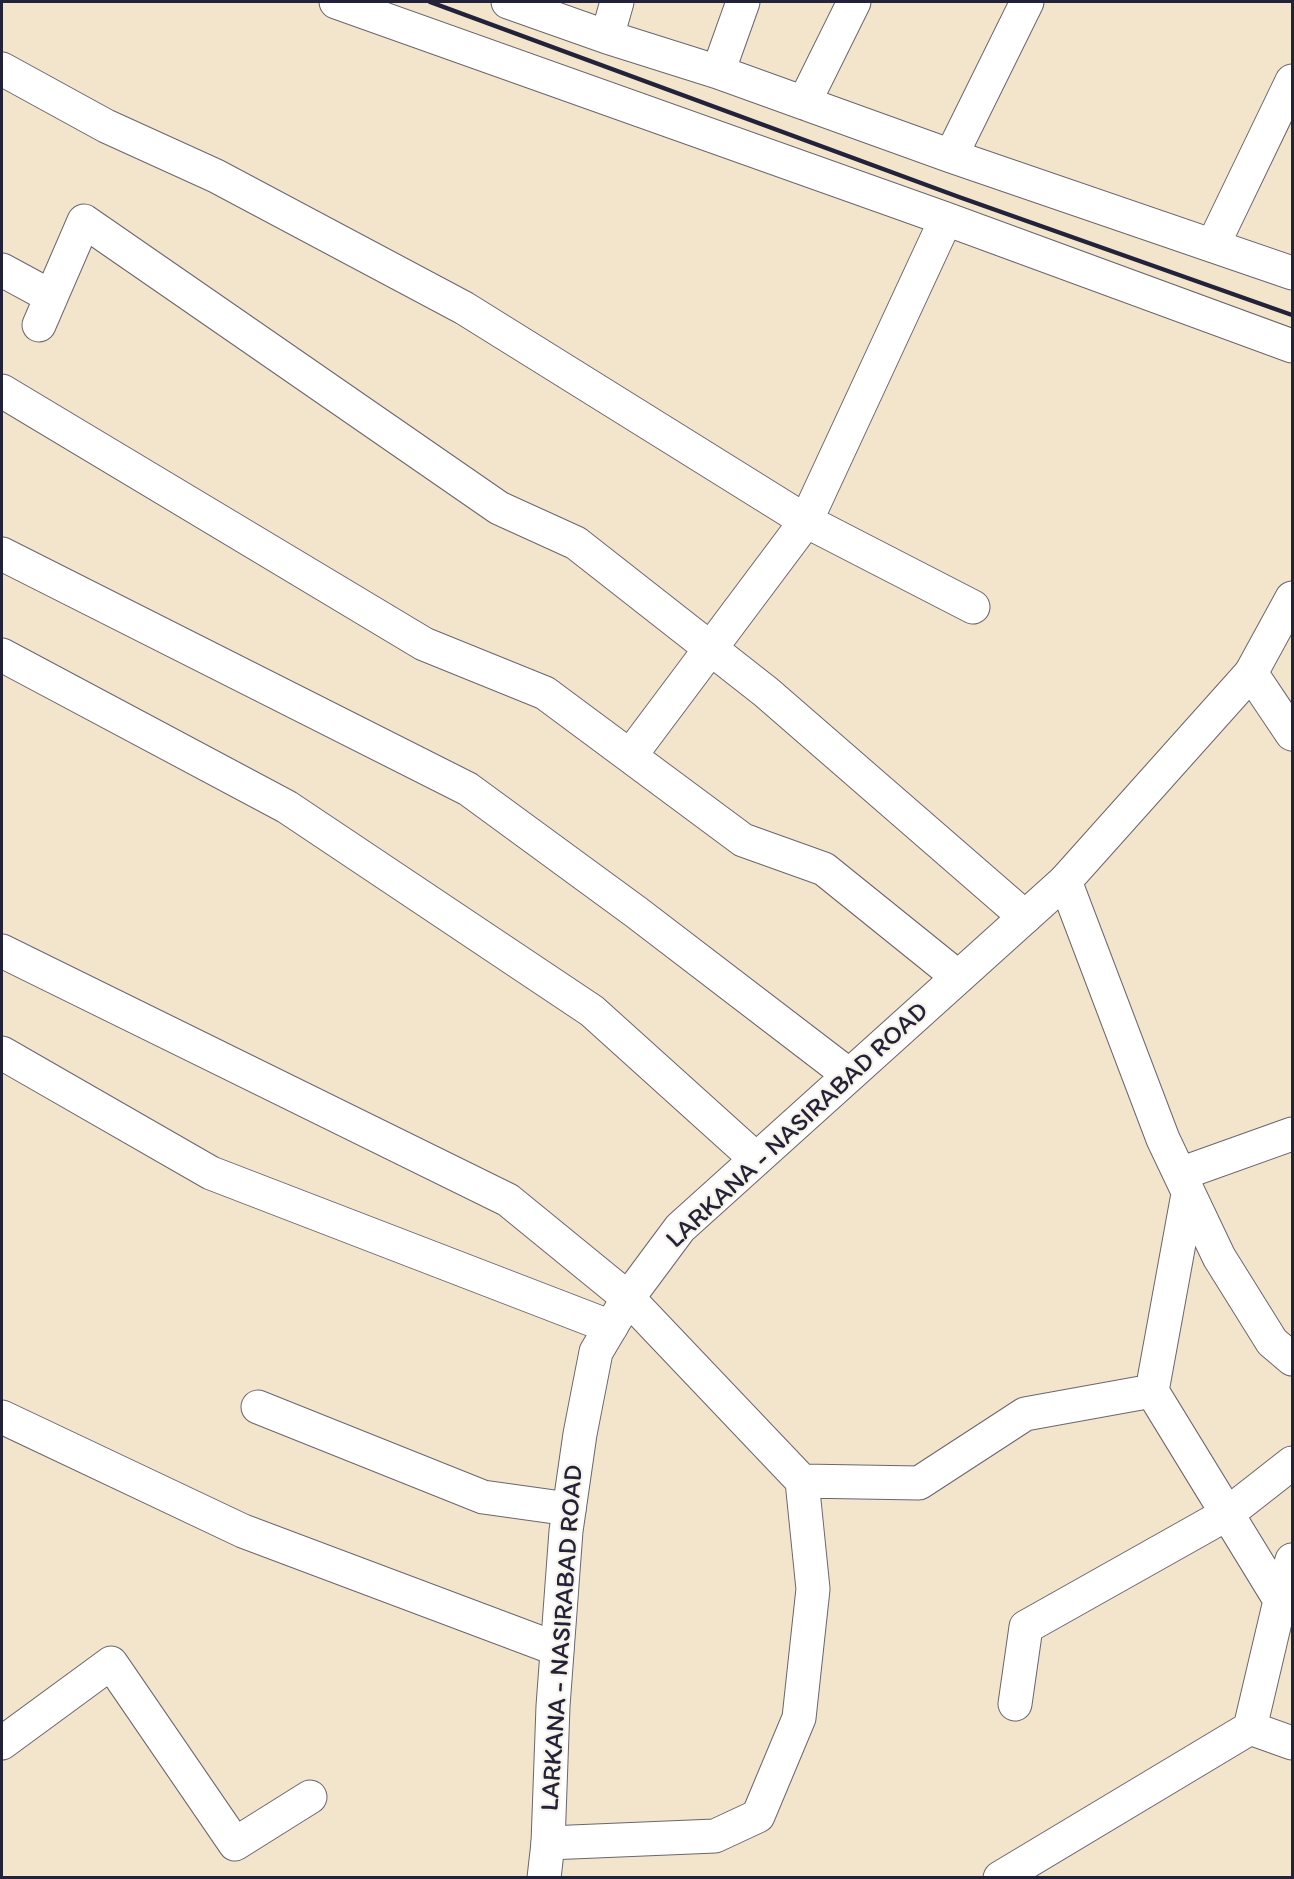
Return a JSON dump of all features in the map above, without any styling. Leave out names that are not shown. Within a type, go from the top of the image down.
[{"type":"street","points":[[336,2],[946,219],[1293,346]]},
{"type":"street","points":[[508,2],[607,37],[718,72],[951,156],[1293,273]]},
{"type":"street","points":[[607,37],[617,2]]},
{"type":"street","points":[[718,72],[743,2]]},
{"type":"street","points":[[804,103],[854,2]]},
{"type":"street","points":[[951,156],[1027,2]]},
{"type":"street","points":[[2,69],[106,126],[216,176],[464,309],[806,521],[973,607]]},
{"type":"street","points":[[1213,246],[1293,81]]},
{"type":"street","points":[[630,756],[806,521],[946,219]]},
{"type":"street","points":[[2,270],[45,310],[84,221],[499,508],[576,543],[775,700],[1025,917]]},
{"type":"street","points":[[2,391],[424,644],[545,693],[743,840],[824,869],[958,977]]},
{"type":"street","points":[[2,554],[468,789],[636,912],[849,1075]]},
{"type":"street","name":"LARKANA - NASIRABAD ROAD","points":[[544,1878],[548,1843],[557,1649],[569,1509],[596,1352],[628,1298],[680,1228],[1065,881],[1251,673],[1293,598]]},
{"type":"street","points":[[2,656],[287,807],[592,1011],[756,1159]]},
{"type":"street","points":[[1251,673],[1293,734]]},
{"type":"street","points":[[1065,881],[1163,1139],[1184,1184],[1219,1257],[1236,1286],[1272,1342],[1293,1359]]},
{"type":"street","points":[[2,951],[508,1200],[628,1298],[802,1481],[813,1589],[799,1718],[759,1816],[715,1836],[548,1843]]},
{"type":"street","points":[[2,1053],[211,1173],[611,1327]]},
{"type":"street","points":[[1184,1184],[1293,1134]]},
{"type":"street","points":[[1184,1184],[1152,1391],[1280,1600]]},
{"type":"street","points":[[802,1481],[919,1483],[1025,1414],[1152,1391]]},
{"type":"street","points":[[258,1407],[483,1497],[569,1509]]},
{"type":"street","points":[[2,1417],[243,1531],[557,1649]]},
{"type":"street","points":[[1015,1704],[1026,1627],[1227,1514],[1293,1463]]},
{"type":"street","points":[[1000,1878],[1250,1728],[1280,1600],[1293,1560]]},
{"type":"street","points":[[2,1743],[111,1663],[235,1844],[310,1797]]},
{"type":"street","points":[[1250,1728],[1293,1743]]},
{"type":"railway","points":[[430,2],[959,197],[1292,315]]}]
